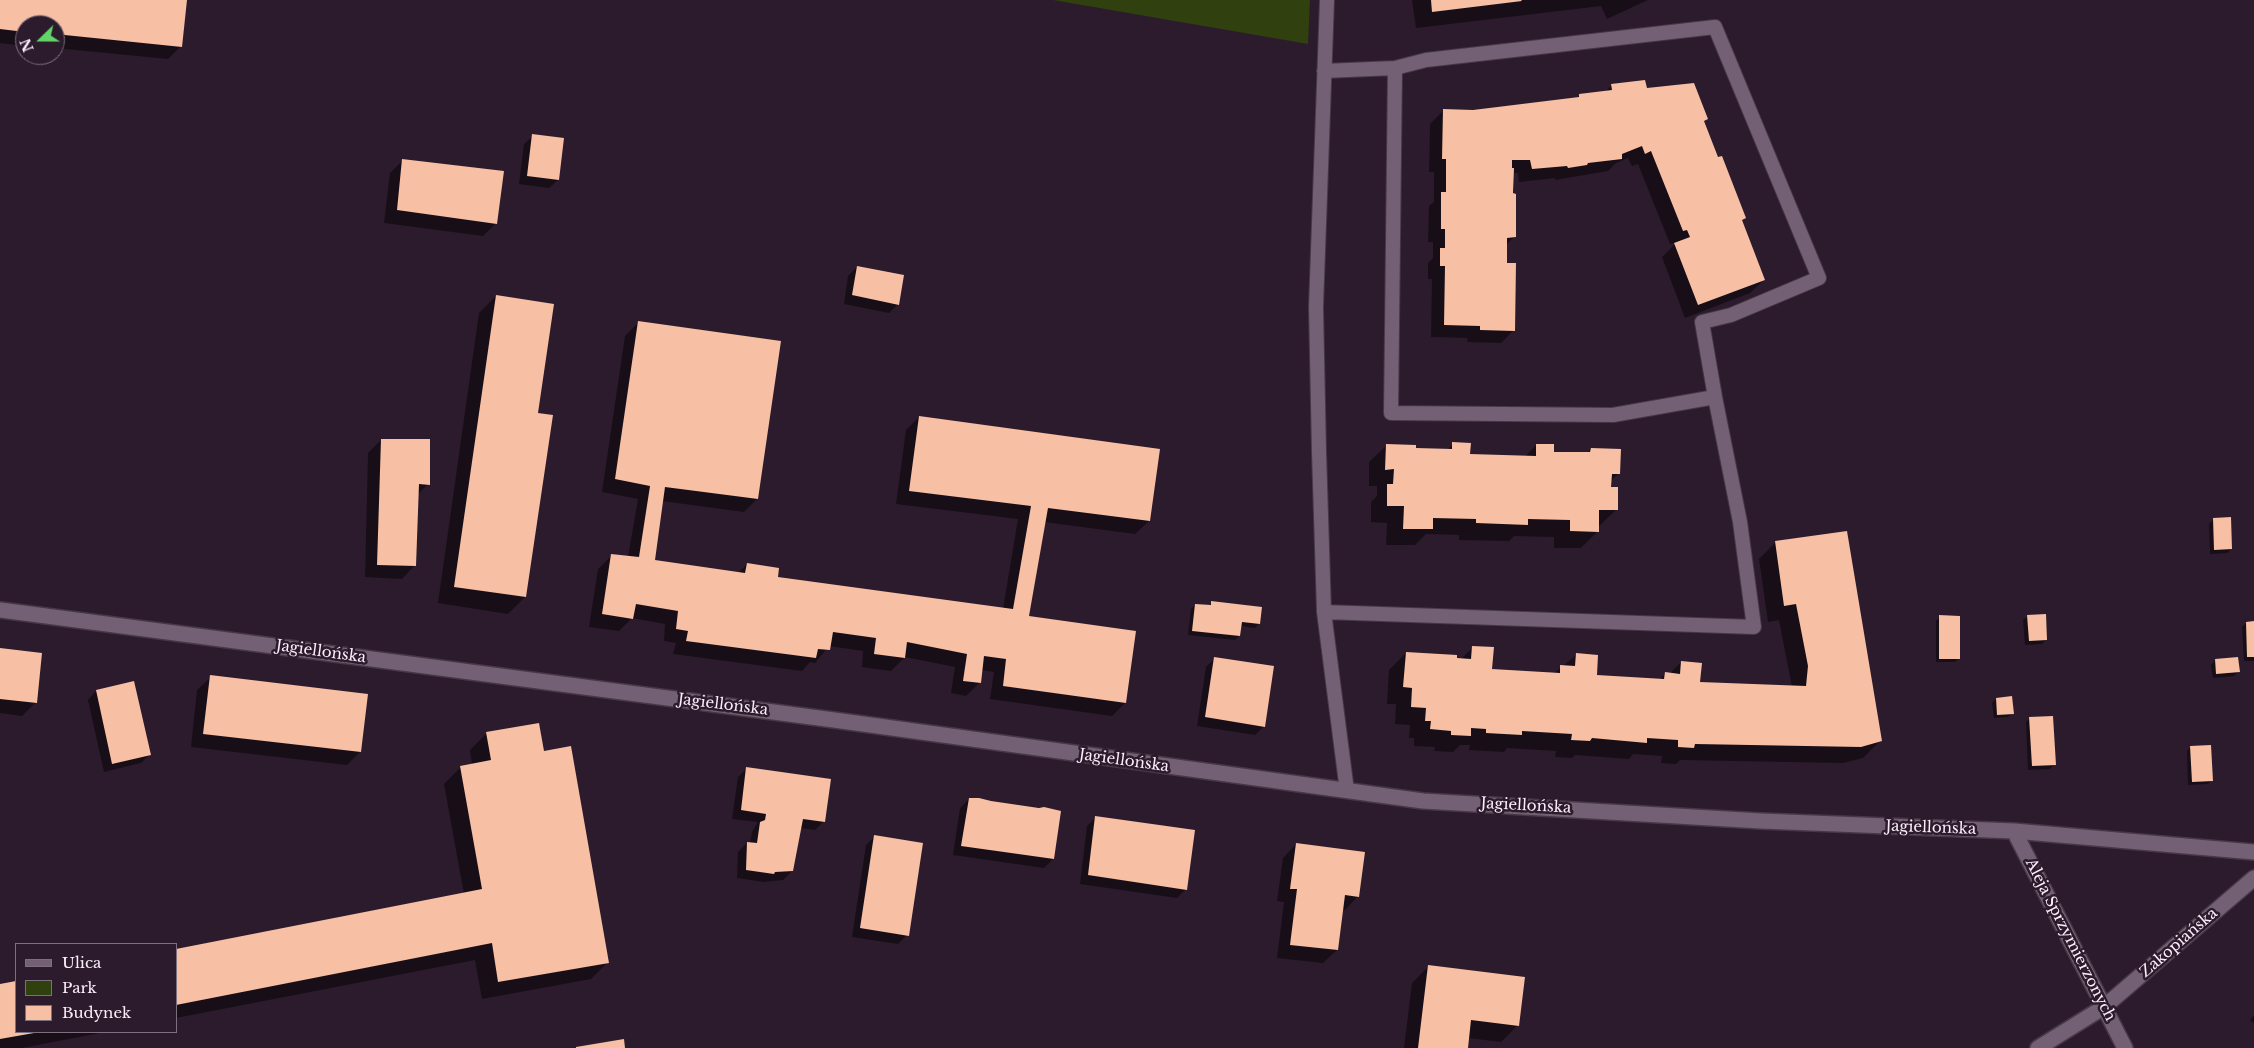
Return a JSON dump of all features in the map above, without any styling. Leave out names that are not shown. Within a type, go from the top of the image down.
[{"type":"street","name":"Jagiellońska","points":[[0,610],[834,720],[1423,801],[1761,821],[2014,831],[2254,852]]},
{"type":"street","name":"Aleja Sprzymierzonych","points":[[2014,831],[2125,1048]]},
{"type":"street","name":"Zakopiańska","points":[[2038,1048],[2104,1007],[2254,878]]},
{"type":"lane","points":[[1327,0],[1316,307],[1324,612],[1347,791]]},
{"type":"lane","points":[[1324,72],[1396,68],[1426,60],[1715,27],[1819,278],[1732,315],[1702,322],[1740,522],[1754,627],[1324,612]]},
{"type":"lane","points":[[1396,68],[1391,413],[1613,415],[1715,397]]},
{"type":"green space","points":[[1053,0],[1310,0],[1308,44]]},
{"type":"building","points":[[0,0],[187,0],[182,47],[65,35],[65,15],[15,15],[15,31],[0,29]]},
{"type":"building","points":[[1431,0],[1521,0],[1522,1],[1432,12]]},
{"type":"building","points":[[1645,80],[1647,88],[1694,83],[1708,119],[1704,121],[1718,157],[1722,156],[1746,218],[1742,220],[1765,280],[1698,305],[1674,243],[1690,237],[1687,230],[1683,231],[1651,151],[1645,154],[1642,146],[1622,154],[1622,159],[1588,163],[1587,165],[1568,168],[1567,166],[1532,169],[1530,160],[1512,160],[1512,168],[1514,168],[1513,193],[1516,194],[1516,237],[1507,238],[1507,263],[1516,263],[1515,331],[1480,330],[1480,326],[1444,325],[1445,266],[1440,266],[1440,248],[1445,248],[1445,229],[1441,229],[1441,192],[1446,192],[1446,159],[1442,159],[1443,109],[1473,110],[1579,97],[1579,94],[1612,90],[1611,84]]},
{"type":"building","points":[[532,134],[564,138],[559,180],[527,176]]},
{"type":"building","points":[[402,159],[504,171],[497,224],[397,210]]},
{"type":"building","points":[[857,266],[904,275],[899,305],[852,295]]},
{"type":"building","points":[[496,295],[554,304],[538,413],[553,415],[526,597],[454,587]]},
{"type":"building","points":[[638,321],[781,341],[758,499],[665,487],[655,560],[745,573],[747,563],[779,568],[778,577],[1013,609],[1031,506],[909,491],[919,416],[1160,449],[1150,521],[1048,508],[1029,616],[1136,631],[1126,703],[1003,686],[1006,659],[984,656],[981,683],[963,681],[967,654],[907,642],[905,658],[874,654],[876,638],[833,632],[830,650],[818,649],[816,658],[686,641],[688,631],[676,629],[678,611],[636,604],[633,619],[602,614],[611,554],[639,557],[650,486],[615,479]]},
{"type":"building","points":[[381,439],[430,439],[430,485],[419,484],[416,566],[377,565]]},
{"type":"building","points":[[1452,442],[1471,443],[1470,454],[1536,456],[1536,444],[1554,444],[1554,452],[1590,452],[1591,448],[1621,449],[1620,474],[1612,474],[1611,487],[1618,487],[1618,510],[1599,510],[1599,532],[1570,531],[1570,520],[1528,519],[1528,525],[1476,523],[1476,519],[1433,518],[1433,529],[1403,529],[1404,506],[1387,506],[1387,484],[1393,484],[1394,469],[1385,470],[1386,444],[1416,445],[1416,448],[1452,449]]},
{"type":"building","points":[[2231,517],[2232,549],[2214,550],[2213,518]]},
{"type":"building","points":[[1847,531],[1882,741],[1861,747],[1695,744],[1694,748],[1678,747],[1678,740],[1647,738],[1647,743],[1592,738],[1590,741],[1571,740],[1572,734],[1522,731],[1522,735],[1486,733],[1486,729],[1471,728],[1471,736],[1451,735],[1451,731],[1430,729],[1431,721],[1425,721],[1426,708],[1411,707],[1412,688],[1403,687],[1406,652],[1457,655],[1457,658],[1471,659],[1472,646],[1494,647],[1492,669],[1560,673],[1560,665],[1575,666],[1576,653],[1598,655],[1597,675],[1664,679],[1665,672],[1680,674],[1681,661],[1702,663],[1700,682],[1806,686],[1808,666],[1796,604],[1784,606],[1775,541]]},
{"type":"building","points":[[1211,601],[1262,607],[1260,624],[1242,622],[1240,636],[1192,631],[1195,604],[1211,605]]},
{"type":"building","points":[[2046,614],[2047,640],[2029,641],[2027,615]]},
{"type":"building","points":[[1939,615],[1960,616],[1960,659],[1939,659]]},
{"type":"building","points":[[2254,621],[2254,657],[2247,657],[2246,622]]},
{"type":"building","points":[[0,648],[42,653],[37,703],[0,699]]},
{"type":"building","points":[[1214,657],[1274,666],[1265,727],[1205,717]]},
{"type":"building","points":[[2238,657],[2240,672],[2216,674],[2215,659]]},
{"type":"building","points":[[210,675],[368,694],[361,752],[203,734]]},
{"type":"building","points":[[134,681],[151,755],[112,764],[96,690]]},
{"type":"building","points":[[2012,696],[2014,714],[1997,715],[1996,698]]},
{"type":"building","points":[[2053,716],[2056,765],[2032,766],[2029,717]]},
{"type":"building","points":[[539,723],[544,751],[571,746],[609,963],[498,982],[492,943],[178,1005],[178,949],[482,889],[460,766],[491,760],[486,732]]},
{"type":"building","points":[[2211,745],[2213,781],[2192,782],[2190,746]]},
{"type":"building","points":[[746,767],[831,779],[825,822],[803,819],[793,871],[775,872],[774,874],[746,870],[747,842],[757,843],[760,822],[765,820],[766,814],[741,810]]},
{"type":"building","points":[[969,798],[1039,808],[1044,807],[1061,811],[1054,859],[961,846]]},
{"type":"building","points":[[1095,816],[1195,830],[1187,890],[1088,875]]},
{"type":"building","points":[[874,835],[923,843],[909,936],[860,928]]},
{"type":"building","points":[[1296,843],[1365,852],[1359,897],[1345,895],[1338,950],[1290,945],[1297,889],[1290,889]]},
{"type":"building","points":[[1428,965],[1525,977],[1519,1026],[1471,1020],[1468,1048],[1418,1048]]},
{"type":"building","points":[[15,981],[15,1033],[34,1033],[0,1039],[0,984]]},
{"type":"building","points":[[624,1039],[625,1048],[576,1048],[576,1047]]}]
